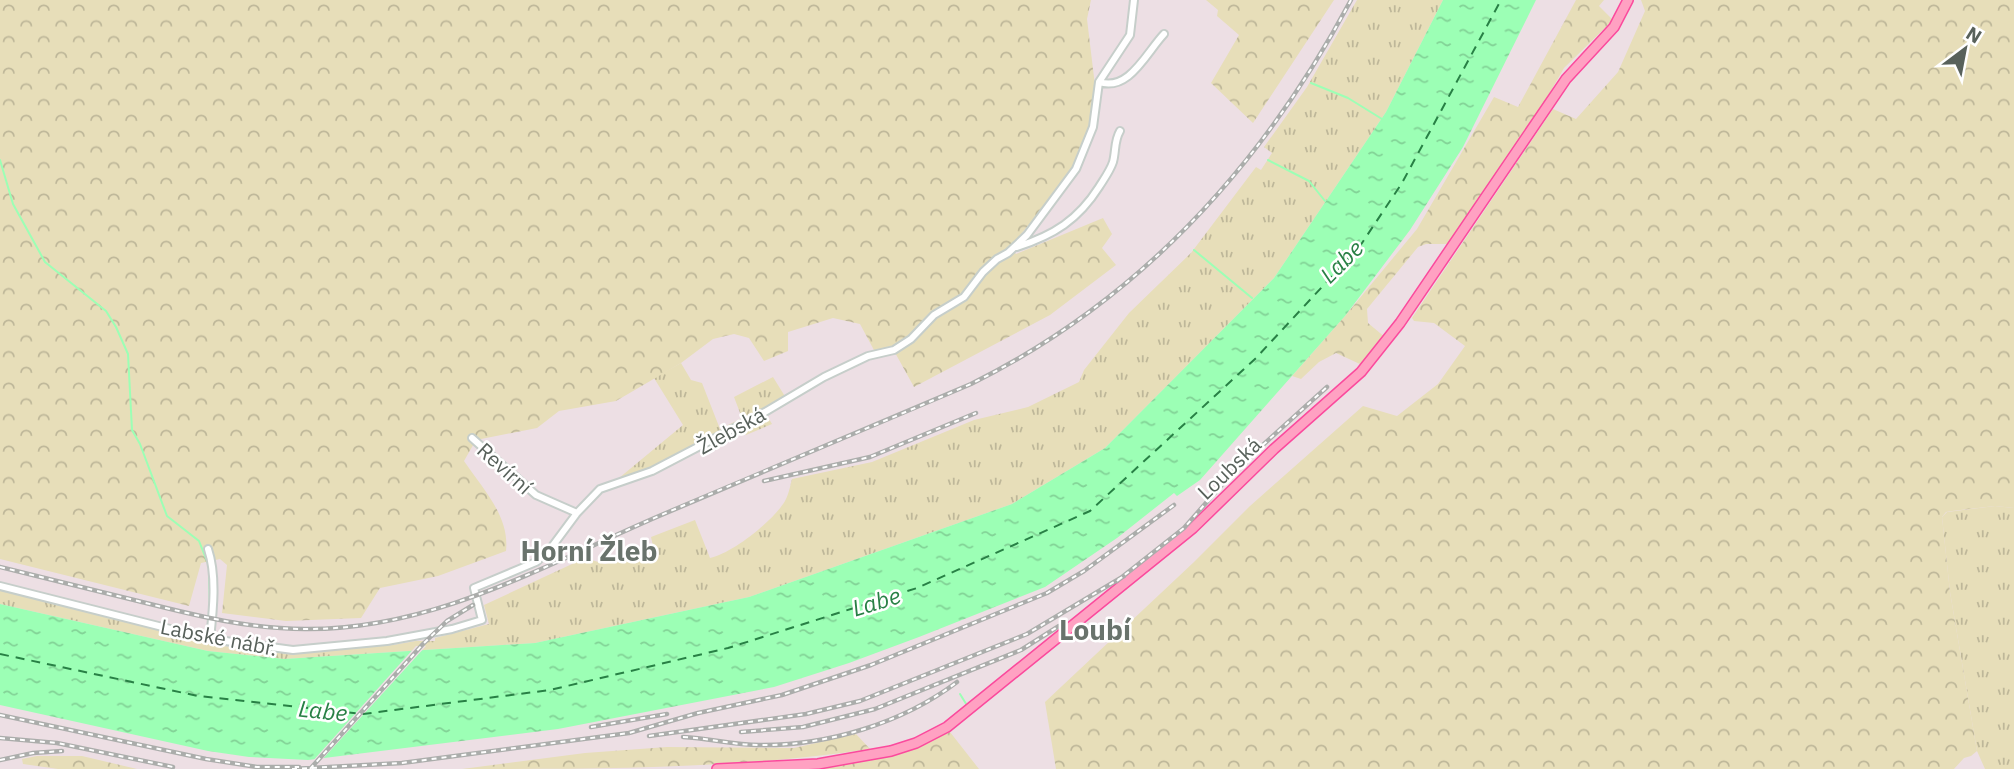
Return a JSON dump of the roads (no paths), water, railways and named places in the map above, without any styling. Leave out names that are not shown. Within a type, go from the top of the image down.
[{"type":"main road","name":"Loubská","points":[[717,769],[818,764],[891,751],[939,732],[1170,548],[1372,361],[1566,79],[1614,27],[1628,0]]},
{"type":"street","name":"Žlebská","points":[[1015,248],[1053,202],[1082,157],[1093,127],[1099,82],[1130,35],[1134,0]]},
{"type":"street","points":[[1099,82],[1108,85],[1122,81],[1164,34]]},
{"type":"street","name":"Žlebská","points":[[482,620],[474,588],[536,562],[600,489],[652,471],[765,412],[824,377],[868,356],[894,350],[911,339],[934,315],[964,297],[997,259],[1015,248],[1044,238],[1077,216],[1094,195],[1112,164],[1115,138],[1120,131]]},
{"type":"street","name":"Revírní","points":[[472,438],[536,495],[577,513]]},
{"type":"street","points":[[208,549],[212,562],[212,621],[209,639]]},
{"type":"street","name":"Labské nábř.","points":[[0,586],[209,639],[293,650],[335,648],[453,629],[482,620]]},
{"type":"water","name":"Labe","points":[[1443,0],[1536,0],[1463,147],[1410,230],[1345,316],[1200,480],[1177,496],[1174,493],[1117,538],[1045,587],[849,663],[774,687],[558,729],[308,760],[249,757],[208,751],[0,705],[0,604],[208,651],[284,659],[535,643],[749,597],[1012,504],[1105,448],[1274,278],[1386,112]]},
{"type":"waterway","points":[[1311,83],[1348,98],[1382,119]]},
{"type":"waterway","points":[[0,160],[13,204],[45,262],[106,311],[116,327],[128,354],[132,430],[140,444],[167,516],[199,541],[209,566],[210,612]]},
{"type":"waterway","points":[[1268,160],[1309,181],[1325,201]]},
{"type":"waterway","points":[[1194,250],[1252,298]]},
{"type":"waterway","points":[[960,694],[968,707]]},
{"type":"railway","points":[[0,567],[218,620],[305,629],[398,619],[443,607],[531,574],[659,516],[971,384],[1032,350],[1089,312],[1142,269],[1191,222],[1237,172],[1278,118],[1351,0]]},
{"type":"railway","points":[[1117,581],[1184,528],[1234,471],[1327,387]]},
{"type":"railway","points":[[764,481],[870,457],[976,413]]},
{"type":"railway","points":[[292,769],[402,763],[629,733],[698,713],[782,695],[871,665],[1047,593],[1084,571],[1174,505]]},
{"type":"railway","points":[[649,736],[806,714],[860,701],[1027,634],[1124,576]]},
{"type":"railway","points":[[310,769],[423,644],[447,621],[473,605]]},
{"type":"railway","points":[[741,732],[803,727],[875,709],[1021,650],[1059,626]]},
{"type":"railway","points":[[683,737],[759,745],[837,736],[889,720],[936,697],[957,682]]},
{"type":"railway","points":[[591,727],[667,714]]},
{"type":"railway","points":[[0,715],[206,759],[257,767],[299,767]]},
{"type":"railway","points":[[0,738],[57,743],[173,767]]},
{"type":"railway","points":[[0,760],[33,753],[62,751]]},
{"type":"district","name":"Horní Žleb","points":[[589,550]]},
{"type":"district","name":"Loubí","points":[[1095,629]]}]
